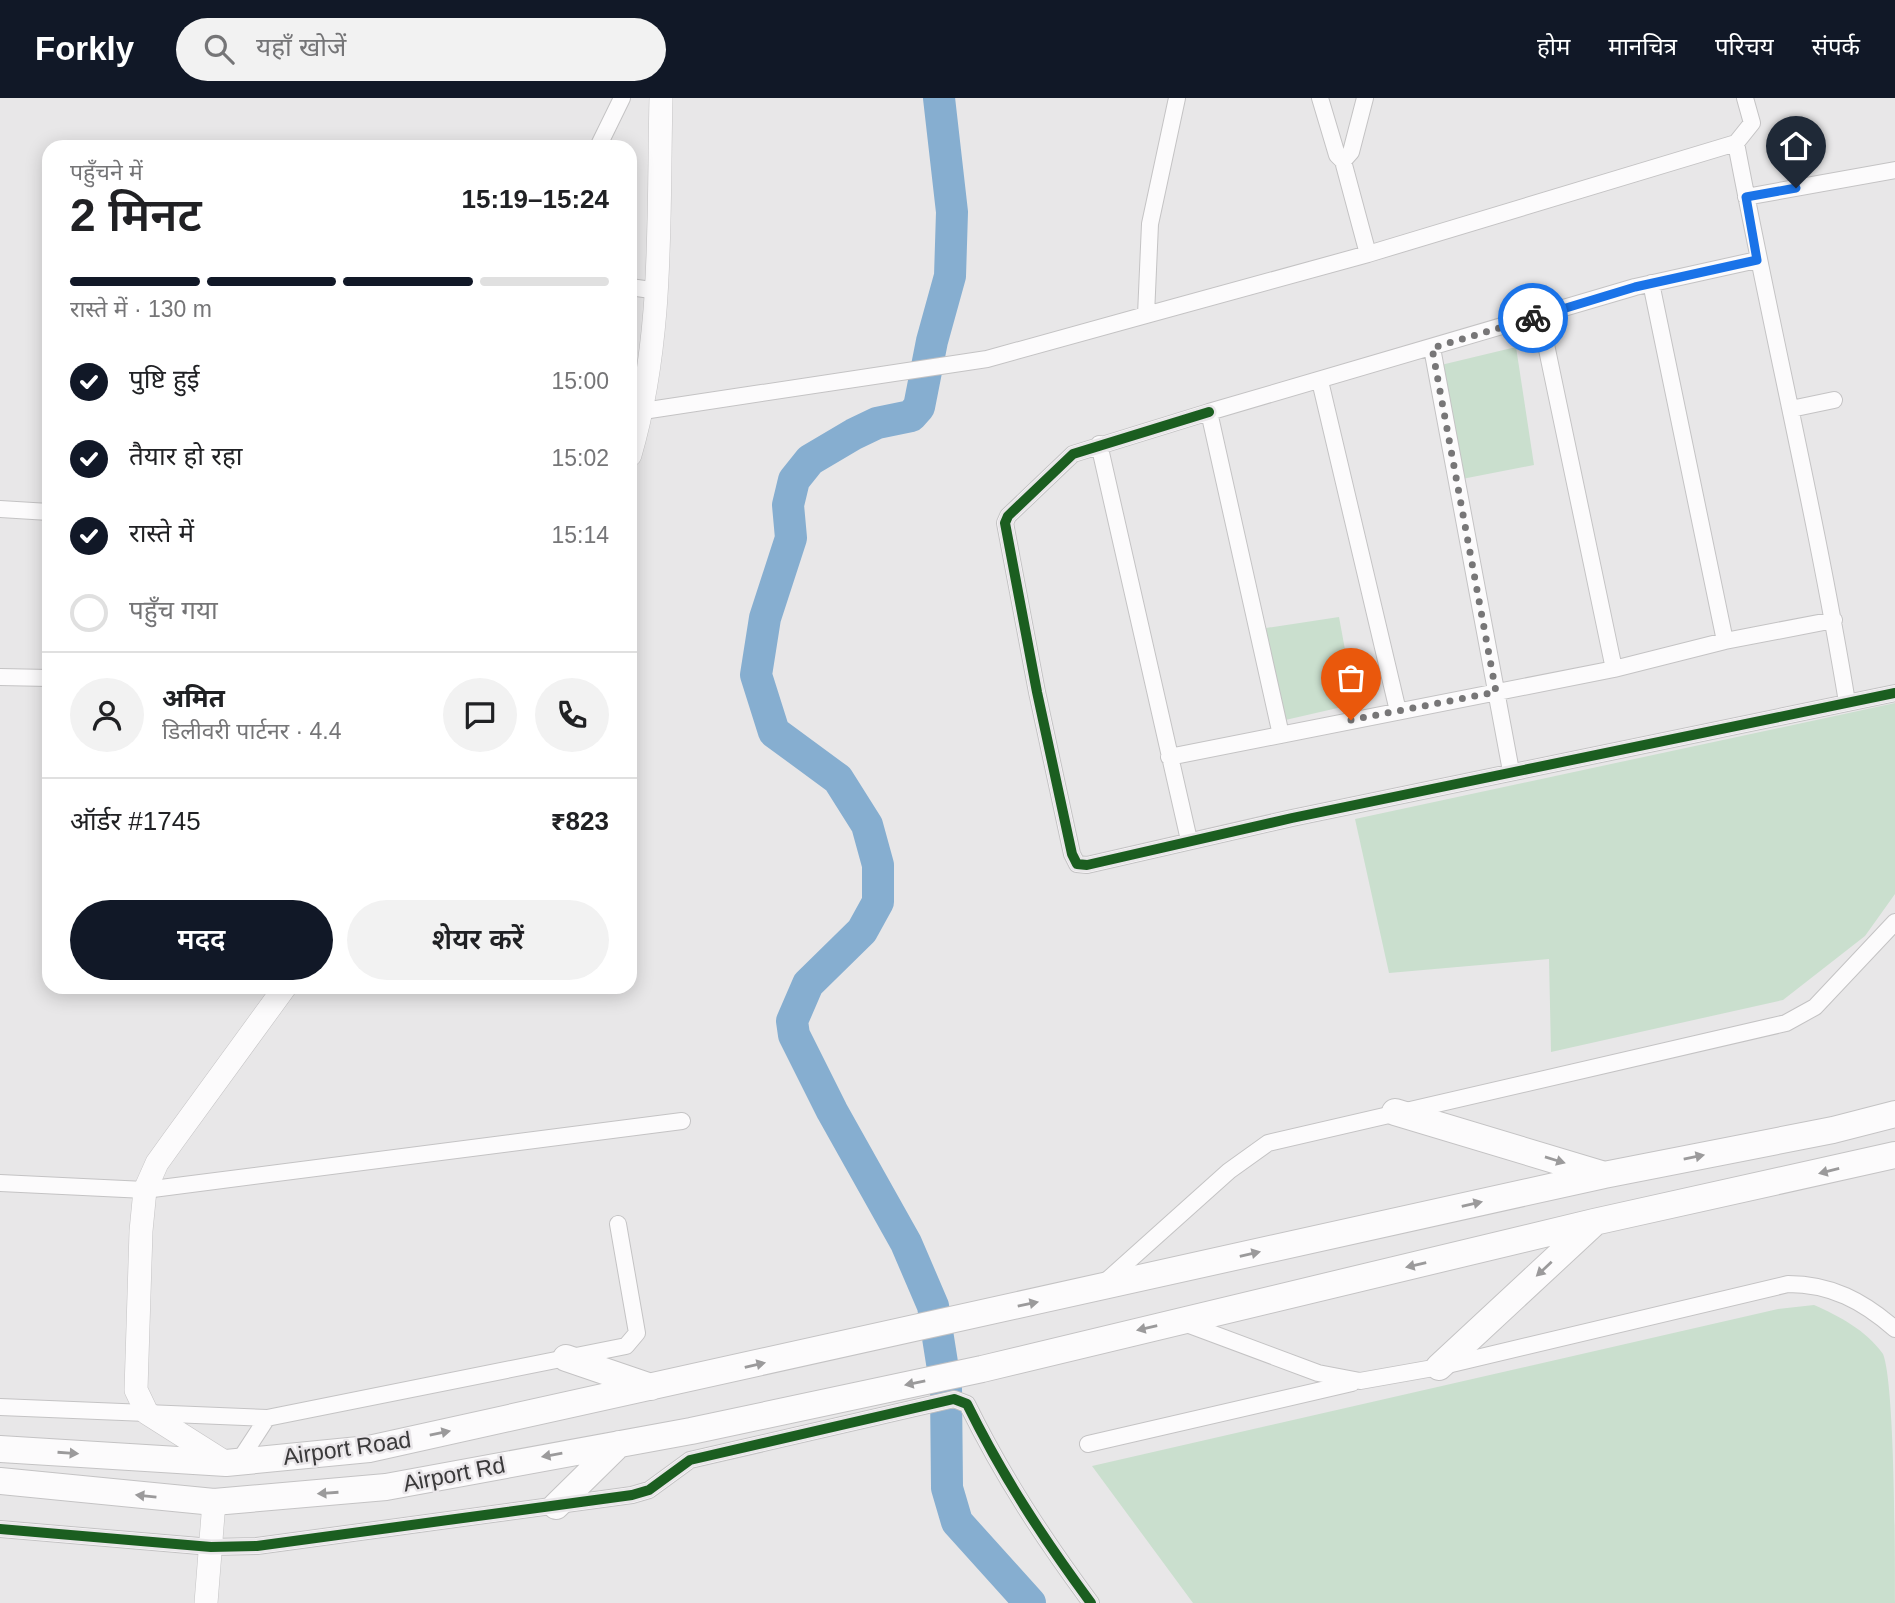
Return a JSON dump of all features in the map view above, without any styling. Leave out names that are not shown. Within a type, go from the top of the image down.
[{"type":"main road","points":[[1395,1112],[1604,1175]]},
{"type":"main road","name":"Airport Road","points":[[0,1449],[233,1462],[369,1448],[688,1380],[1604,1175],[1895,1114]]},
{"type":"main road","name":"Airport Rd","points":[[0,1481],[214,1502],[386,1487],[691,1431],[982,1369],[1594,1222],[1895,1155]]},
{"type":"main road","points":[[1439,1367],[1594,1222]]},
{"type":"main road","points":[[566,1358],[652,1387]]},
{"type":"main road","points":[[556,1506],[619,1444]]},
{"type":"street","points":[[601,140],[622,98]]},
{"type":"street","points":[[637,431],[643,411],[658,292],[661,98]]},
{"type":"street","points":[[1146,315],[1150,224],[1177,98]]},
{"type":"street","points":[[1320,98],[1337,155],[1343,161],[1368,254]]},
{"type":"street","points":[[1343,161],[1351,152],[1365,98]]},
{"type":"street","points":[[643,411],[987,359],[1368,254],[1737,143],[1752,123],[1747,99]]},
{"type":"street","points":[[1737,143],[1757,260],[1834,620],[1847,702]]},
{"type":"street","points":[[1746,197],[1895,170]]},
{"type":"street","points":[[1757,260],[1651,284],[1099,444],[1073,454],[1061,464],[1008,516],[1005,523],[1037,692],[1072,854],[1077,864],[1087,865],[1189,840],[1511,771],[1895,693]]},
{"type":"street","points":[[1651,284],[1726,641]]},
{"type":"street","points":[[637,288],[658,292]]},
{"type":"street","points":[[1540,316],[1614,669]]},
{"type":"street","points":[[1432,348],[1511,771]]},
{"type":"street","points":[[1320,382],[1398,711]]},
{"type":"street","points":[[1791,409],[1834,400]]},
{"type":"street","points":[[1209,412],[1281,735]]},
{"type":"street","points":[[1099,444],[1189,840]]},
{"type":"street","points":[[0,509],[42,512]]},
{"type":"street","points":[[1169,757],[1614,669],[1726,641],[1834,620]]},
{"type":"street","points":[[0,677],[42,678]]},
{"type":"street","points":[[1098,1289],[1252,1151],[1293,1136],[1786,1023],[1815,1007],[1895,922]]},
{"type":"street","points":[[267,1418],[233,1462],[147,1413],[141,1404],[135,1376],[145,1190],[157,1163],[174,1138],[280,994]]},
{"type":"street","points":[[0,1183],[145,1190],[682,1121]]},
{"type":"street","points":[[0,1407],[267,1418],[626,1346],[637,1333],[618,1224]]},
{"type":"street","points":[[1088,1444],[1360,1381],[1439,1367],[1788,1284],[1812,1284],[1848,1295],[1895,1329]]},
{"type":"street","points":[[1178,1321],[1318,1373],[1360,1381]]},
{"type":"street","points":[[0,1529],[211,1547],[281,1545],[643,1493],[682,1464],[954,1399],[967,1404],[995,1462],[1031,1521],[1091,1603]]},
{"type":"street","points":[[206,1603],[214,1502]]},
{"type":"green space","points":[[1516,347],[1534,465],[1462,479],[1441,365]]},
{"type":"green space","points":[[1339,617],[1355,704],[1281,721],[1266,628]]},
{"type":"green space","points":[[1895,703],[1895,894],[1865,936],[1783,1000],[1551,1052],[1549,959],[1389,973],[1355,819]]},
{"type":"green space","points":[[1814,1305],[1860,1331],[1883,1354],[1892,1434],[1895,1603],[1193,1603],[1092,1466],[1778,1309]]},
{"type":"waterway","points":[[939,98],[952,212],[950,276],[932,341],[919,407],[911,416],[877,423],[854,434],[810,460],[794,480],[788,505],[791,538],[765,618],[756,675],[774,732],[838,779],[867,825],[878,865],[878,902],[862,931],[808,984],[792,1021],[794,1035],[832,1111],[906,1243],[933,1306],[946,1388],[947,1488],[957,1522],[1030,1603]]},
{"type":"cycle path","points":[[1209,412],[1073,454],[1008,516],[1005,523],[1037,692],[1072,854],[1077,864],[1087,865],[1292,818],[1895,693]]},
{"type":"cycle path","points":[[0,1529],[211,1547],[257,1546],[632,1495],[649,1490],[690,1460],[954,1399],[967,1404],[1024,1506],[1091,1603]]},
{"type":"way so far","points":[[1351,720],[1496,692],[1432,348],[1533,318]]},
{"type":"route","points":[[1533,318],[1635,287],[1757,260],[1746,197],[1796,188]]}]
